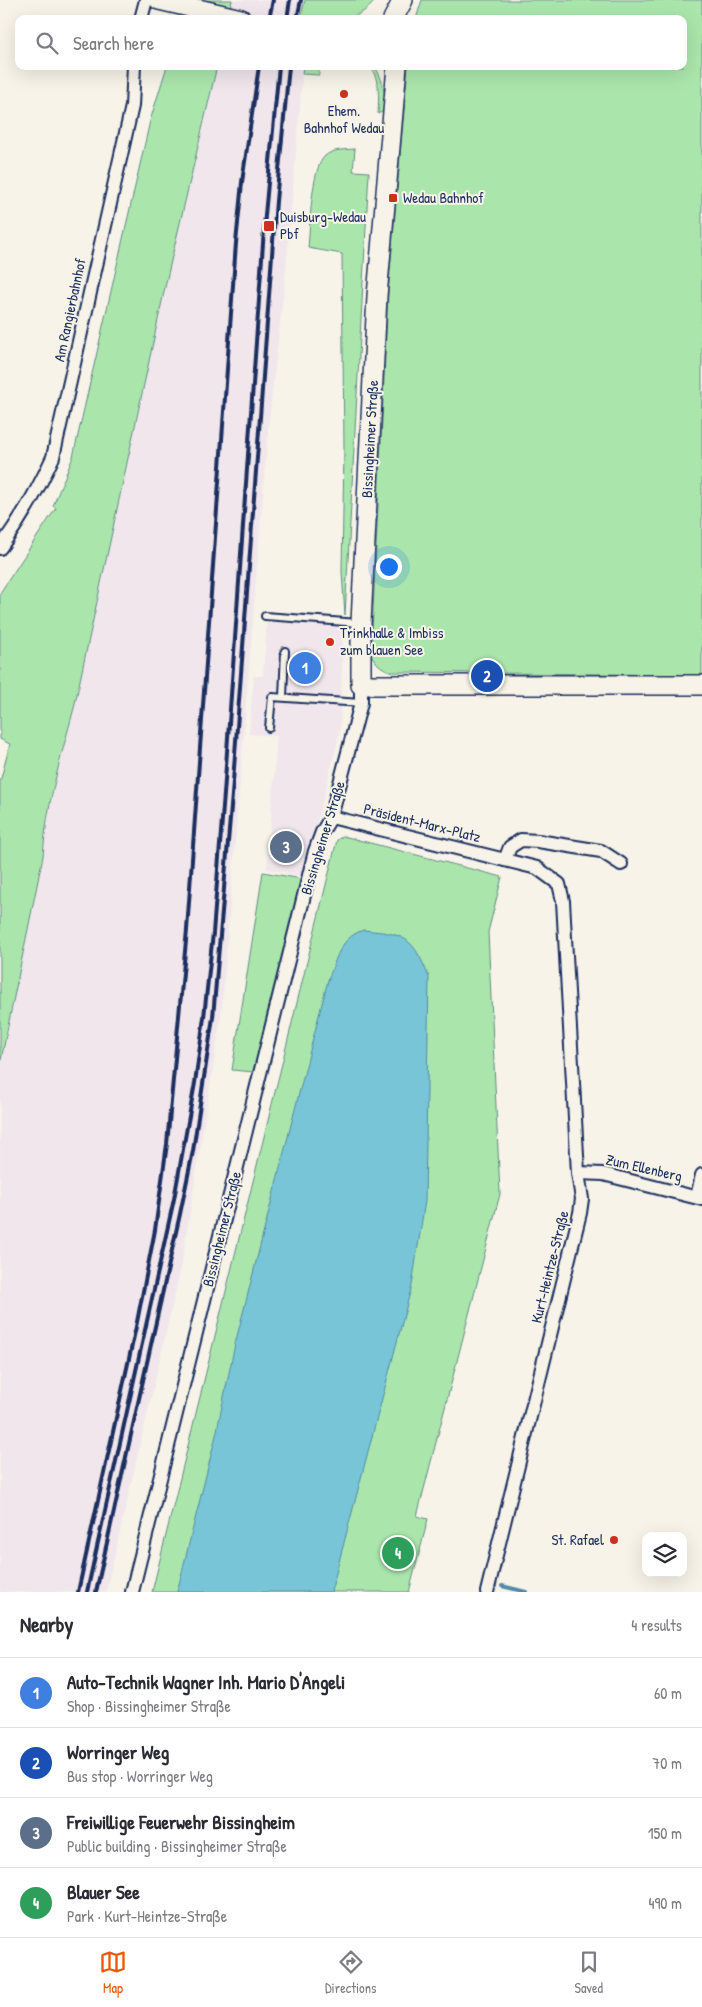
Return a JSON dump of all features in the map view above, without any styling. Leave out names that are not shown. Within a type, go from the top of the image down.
[{"type":"street","points":[[142,15],[146,0]]},
{"type":"street","points":[[159,0],[225,15]]},
{"type":"street","points":[[395,15],[403,0]]},
{"type":"street","name":"Am Rangierbahnhof","points":[[0,548],[20,522],[41,484],[55,448],[132,106],[134,70]]},
{"type":"street","name":"Bissingheimer Straße","points":[[384,70],[394,96]]},
{"type":"street","name":"Bissingheimer Straße","points":[[132,1592],[315,851],[322,832],[331,817],[361,694],[361,623],[377,296],[396,70]]},
{"type":"street","points":[[361,694],[702,686]]},
{"type":"street","name":"Präsident-Marx-Platz","points":[[331,817],[537,868],[559,884]]},
{"type":"street","points":[[505,860],[510,847],[521,840],[601,851],[621,864]]},
{"type":"street","name":"Kurt-Heintze-Straße","points":[[486,1592],[582,1199],[578,1172],[563,901],[559,884]]},
{"type":"street","name":"Zum Ellenberg","points":[[578,1172],[603,1174],[699,1198]]},
{"type":"street","points":[[699,1198],[702,1175]]},
{"type":"lane","points":[[265,616],[361,623]]},
{"type":"lane","points":[[283,698],[285,651]]},
{"type":"lane","points":[[269,728],[272,697],[361,694]]},
{"type":"shaded area","points":[[232,0],[305,0],[302,15],[229,15]]},
{"type":"shaded area","points":[[216,70],[303,70],[286,269],[268,429],[221,1017],[181,1267],[106,1592],[0,1592],[0,1065],[43,856],[56,777],[74,708],[167,278]]},
{"type":"shaded area","points":[[267,621],[343,626],[340,731],[304,876],[267,869],[277,736],[249,734],[254,676],[263,676]]},
{"type":"green space","points":[[183,0],[232,0],[229,15],[179,15]]},
{"type":"green space","points":[[305,0],[375,0],[368,8],[356,15],[301,15]]},
{"type":"green space","points":[[422,0],[702,0],[702,675],[392,672],[379,665],[371,654],[388,294],[408,70],[687,70],[687,15],[417,15]]},
{"type":"green space","points":[[166,70],[216,70],[167,278],[74,708],[59,763],[47,819],[43,856],[0,1065],[0,782],[10,744],[0,739],[0,593],[56,508],[53,506],[73,457],[150,121]]},
{"type":"green space","points":[[302,70],[319,70],[319,75],[302,74]]},
{"type":"green space","points":[[372,70],[376,70],[380,76],[385,98],[385,110],[378,114],[379,95],[376,77]]},
{"type":"green space","points":[[355,149],[353,171],[369,172],[345,615],[342,572],[344,449],[342,254],[308,248],[314,185],[320,163],[325,156],[332,152]]},
{"type":"green space","points":[[343,836],[502,877],[488,932],[500,1194],[417,1516],[428,1519],[409,1592],[152,1592],[337,840]]},
{"type":"green space","points":[[263,872],[302,879],[254,1072],[232,1070]]},
{"type":"water","points":[[363,930],[389,933],[406,940],[418,953],[429,977],[425,1201],[412,1285],[331,1592],[177,1592],[216,1435],[235,1344],[328,980],[344,944],[355,934]]},
{"type":"waterway","points":[[502,1586],[526,1592]]},
{"type":"railway","points":[[270,15],[273,0]]},
{"type":"railway","points":[[288,15],[290,0]]},
{"type":"railway","points":[[298,15],[301,0]]},
{"type":"railway","points":[[78,1592],[137,1322],[155,1230],[167,1144],[187,930],[236,243],[242,182],[258,70]]},
{"type":"railway","points":[[87,1592],[174,1199],[195,1083],[204,1017],[224,794],[265,215],[279,70]]},
{"type":"railway","points":[[96,1592],[193,1151],[213,1017],[232,795],[276,201],[289,70]]},
{"type":"place","name":"Ehem. Bahnhof Wedau","points":[[344,94]]},
{"type":"place","name":"Wedau Bahnhof","points":[[393,198]]},
{"type":"place","name":"Duisburg-Wedau Pbf","points":[[269,226]]},
{"type":"place","name":"Trinkhalle & Imbiss zum blauen See","points":[[330,642]]},
{"type":"place","name":"Auto-Technik Wagner Inh. Mario D'Angeli","points":[[305,668]]},
{"type":"place","name":"Worringer Weg","points":[[487,676]]},
{"type":"place","name":"Freiwillige Feuerwehr Bissingheim","points":[[286,847]]},
{"type":"place","name":"St. Rafael","points":[[614,1540]]},
{"type":"place","name":"Blauer See","points":[[398,1553]]}]
